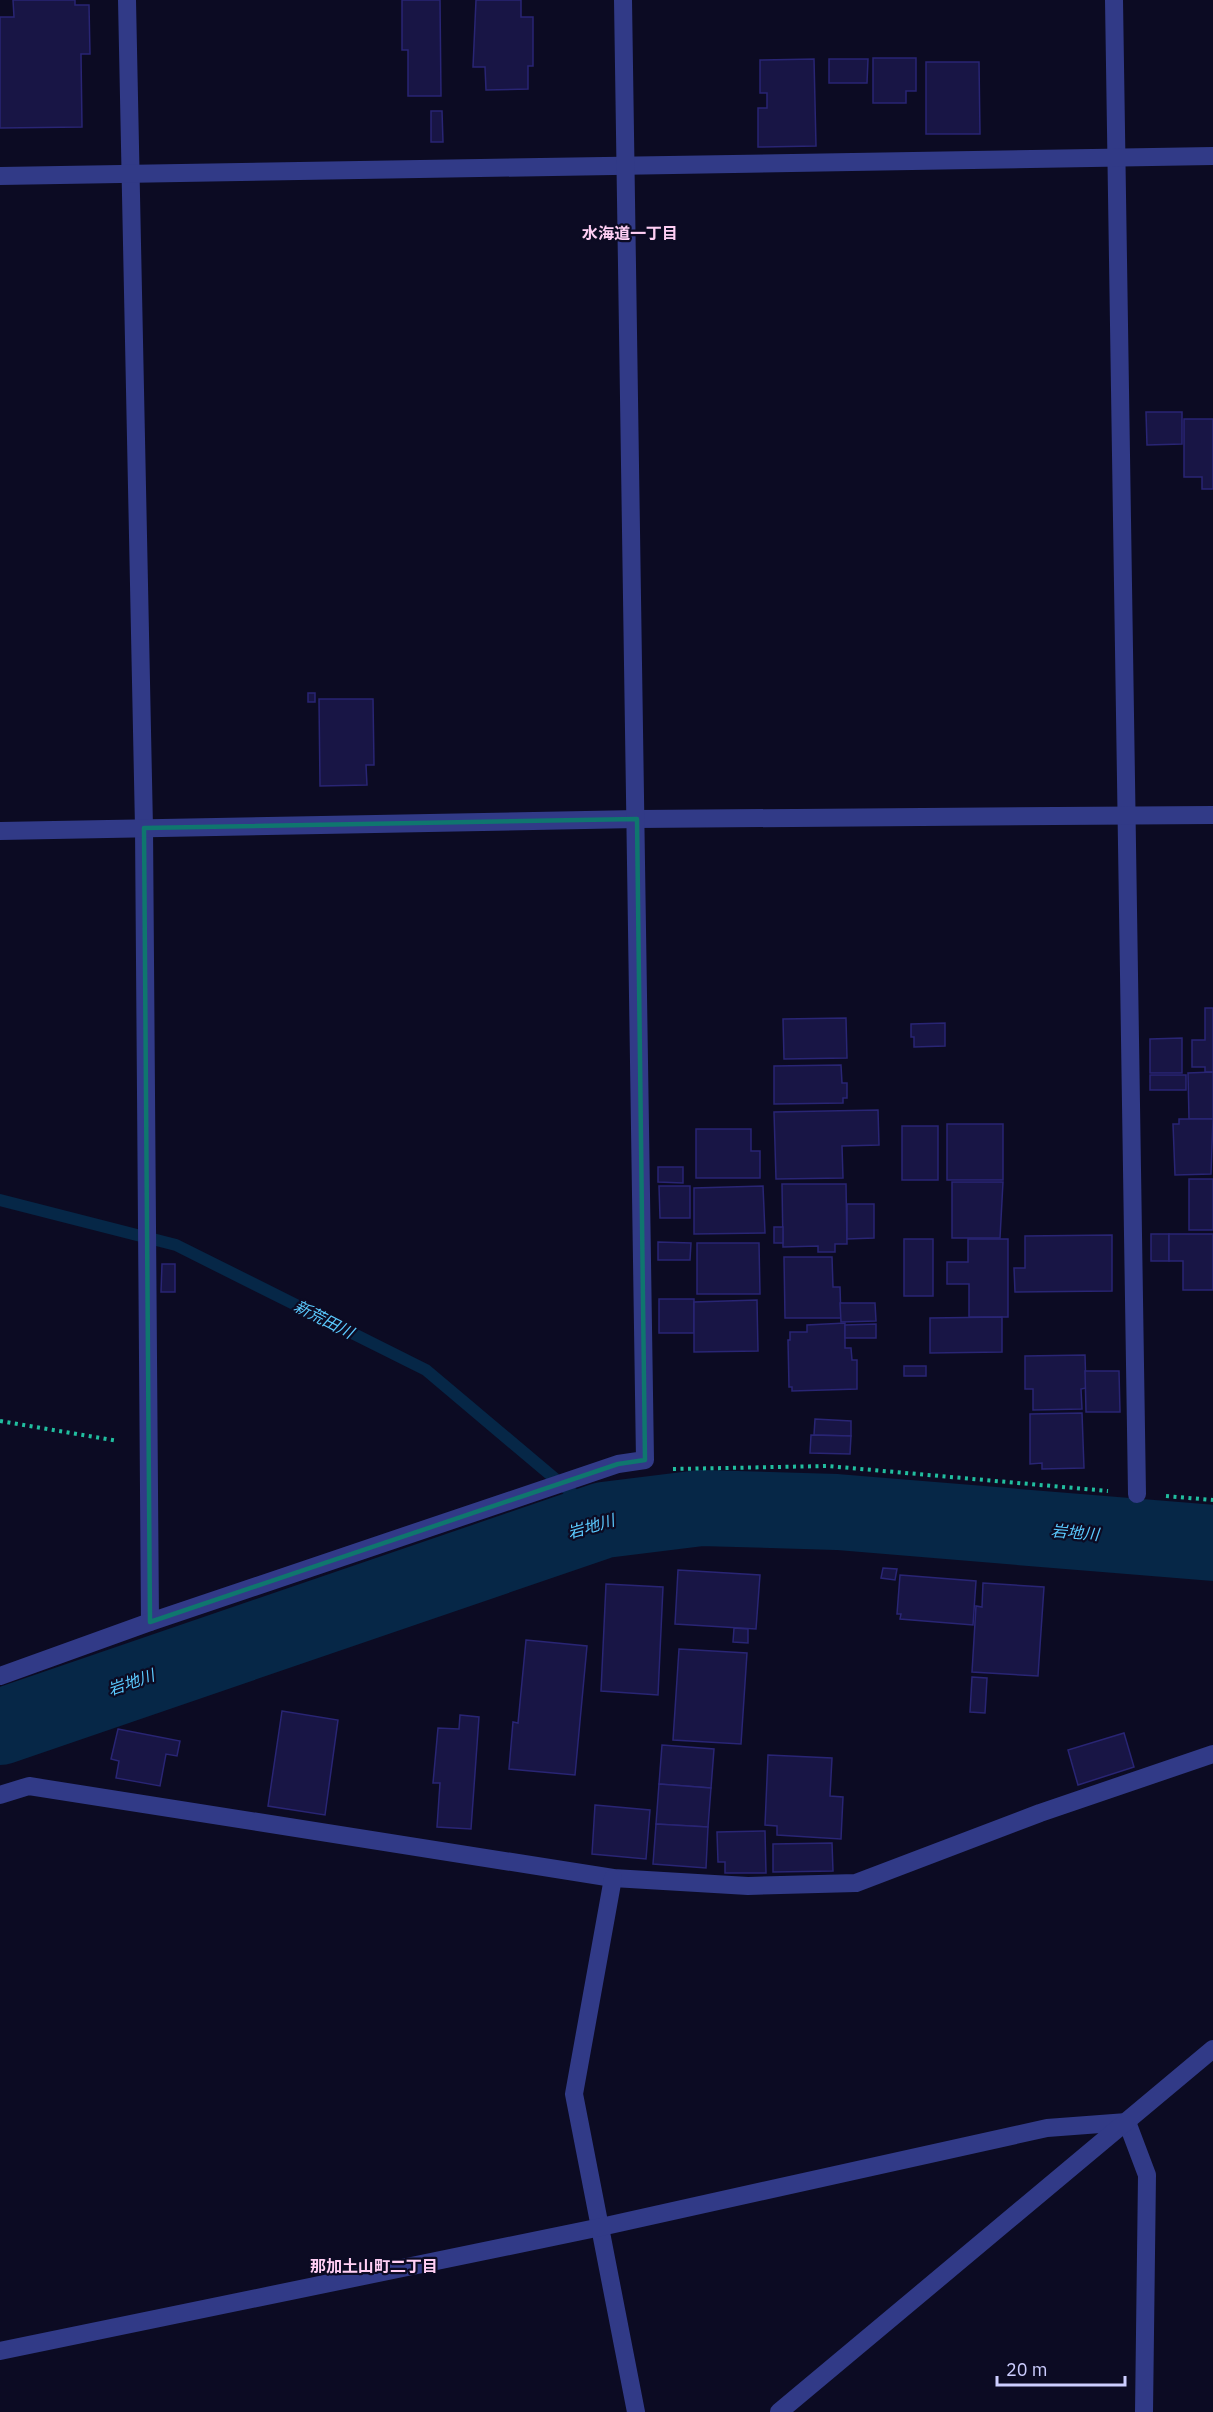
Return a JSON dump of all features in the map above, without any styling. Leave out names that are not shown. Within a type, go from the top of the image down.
[{"type":"street","points":[[127,0],[144,828],[150,1622]]},
{"type":"street","points":[[0,1676],[150,1622],[618,1464],[645,1460],[623,0]]},
{"type":"street","points":[[1114,0],[1137,1494]]},
{"type":"street","points":[[0,176],[130,176],[1213,156]]},
{"type":"street","points":[[0,831],[637,819],[1213,815]]},
{"type":"street","points":[[0,1795],[29,1786],[613,1878],[748,1886],[856,1883],[1040,1813],[1213,1754]]},
{"type":"street","points":[[613,1878],[574,2094],[602,2227],[636,2412]]},
{"type":"street","points":[[779,2412],[1213,2049]]},
{"type":"street","points":[[0,2351],[602,2227],[1047,2128],[1127,2122]]},
{"type":"street","points":[[1127,2122],[1147,2175],[1144,2412]]},
{"type":"path","points":[[0,1421],[148,1446]]},
{"type":"path","points":[[645,1460],[677,1470],[828,1466],[1213,1500]]},
{"type":"highlighted area","points":[[637,819],[645,1460],[618,1464],[150,1622],[144,828]]},
{"type":"building","points":[[13,0],[75,0],[75,5],[89,5],[90,54],[81,54],[82,127],[0,128],[0,17],[14,17]]},
{"type":"building","points":[[402,0],[440,0],[441,96],[408,96],[408,50],[402,50]]},
{"type":"building","points":[[476,0],[521,0],[521,17],[533,17],[533,66],[528,66],[528,89],[486,90],[485,67],[473,67]]},
{"type":"building","points":[[873,58],[916,58],[916,91],[906,91],[906,103],[873,103]]},
{"type":"building","points":[[814,59],[816,146],[758,147],[758,108],[767,108],[767,93],[760,93],[760,60]]},
{"type":"building","points":[[829,59],[868,59],[867,83],[829,83]]},
{"type":"building","points":[[926,62],[979,62],[980,134],[926,134]]},
{"type":"building","points":[[431,111],[442,111],[443,142],[431,142]]},
{"type":"building","points":[[1146,412],[1182,412],[1182,444],[1147,445]]},
{"type":"building","points":[[1184,419],[1213,419],[1213,489],[1202,489],[1202,477],[1184,477]]},
{"type":"building","points":[[308,693],[315,693],[315,702],[308,702]]},
{"type":"building","points":[[319,699],[373,699],[374,765],[366,765],[367,785],[320,786]]},
{"type":"building","points":[[1205,1008],[1213,1008],[1213,1072],[1205,1072],[1205,1067],[1192,1067],[1192,1040],[1205,1040]]},
{"type":"building","points":[[846,1018],[847,1058],[784,1059],[783,1019]]},
{"type":"building","points":[[945,1023],[945,1046],[914,1047],[911,1024]]},
{"type":"building","points":[[1182,1038],[1182,1073],[1150,1073],[1150,1039]]},
{"type":"building","points":[[841,1065],[842,1083],[847,1083],[847,1098],[843,1098],[843,1103],[774,1104],[774,1066]]},
{"type":"building","points":[[1213,1072],[1213,1119],[1189,1119],[1188,1073]]},
{"type":"building","points":[[1150,1075],[1186,1075],[1186,1090],[1150,1090]]},
{"type":"building","points":[[878,1110],[879,1145],[842,1146],[843,1178],[776,1179],[774,1112]]},
{"type":"building","points":[[1179,1119],[1213,1119],[1211,1174],[1175,1175],[1173,1124],[1179,1124]]},
{"type":"building","points":[[947,1124],[1003,1124],[1003,1180],[947,1180]]},
{"type":"building","points":[[902,1126],[938,1126],[938,1180],[902,1180]]},
{"type":"building","points":[[696,1129],[751,1129],[751,1151],[760,1151],[760,1178],[696,1178]]},
{"type":"building","points":[[658,1167],[683,1167],[683,1183],[658,1182]]},
{"type":"building","points":[[1189,1179],[1213,1179],[1213,1230],[1189,1230]]},
{"type":"building","points":[[952,1182],[1003,1182],[1000,1238],[952,1238]]},
{"type":"building","points":[[782,1184],[846,1184],[847,1244],[835,1244],[835,1252],[818,1252],[818,1246],[783,1247]]},
{"type":"building","points":[[659,1186],[690,1186],[690,1218],[660,1218]]},
{"type":"building","points":[[763,1186],[765,1233],[694,1234],[694,1188]]},
{"type":"building","points":[[847,1204],[874,1204],[874,1238],[847,1239]]},
{"type":"building","points":[[774,1227],[783,1227],[783,1243],[774,1243]]},
{"type":"building","points":[[1151,1234],[1169,1234],[1169,1261],[1151,1261]]},
{"type":"building","points":[[1169,1234],[1213,1234],[1213,1290],[1183,1290],[1183,1261],[1169,1261]]},
{"type":"building","points":[[1112,1235],[1112,1291],[1015,1292],[1014,1268],[1025,1268],[1025,1236]]},
{"type":"building","points":[[904,1239],[933,1239],[933,1296],[904,1296]]},
{"type":"building","points":[[968,1239],[1008,1239],[1008,1317],[969,1317],[969,1284],[947,1284],[947,1262],[968,1262]]},
{"type":"building","points":[[658,1242],[691,1243],[690,1260],[658,1260]]},
{"type":"building","points":[[697,1243],[759,1243],[760,1294],[697,1294]]},
{"type":"building","points":[[784,1257],[832,1257],[833,1287],[840,1287],[841,1318],[785,1318]]},
{"type":"building","points":[[162,1264],[175,1264],[175,1292],[161,1292]]},
{"type":"building","points":[[659,1299],[694,1299],[694,1333],[659,1333]]},
{"type":"building","points":[[757,1300],[758,1351],[694,1352],[694,1302]]},
{"type":"building","points":[[840,1303],[875,1303],[876,1321],[841,1322]]},
{"type":"building","points":[[1002,1317],[1002,1352],[930,1353],[930,1318]]},
{"type":"building","points":[[845,1323],[845,1348],[851,1348],[852,1360],[857,1360],[857,1389],[792,1391],[792,1387],[789,1387],[788,1340],[790,1340],[790,1332],[807,1332],[807,1325]]},
{"type":"building","points":[[876,1324],[876,1338],[845,1338],[845,1325]]},
{"type":"building","points":[[1085,1355],[1086,1388],[1081,1389],[1082,1409],[1033,1410],[1033,1389],[1025,1389],[1025,1356]]},
{"type":"building","points":[[904,1366],[926,1366],[926,1376],[904,1376]]},
{"type":"building","points":[[1085,1371],[1119,1371],[1120,1412],[1086,1412]]},
{"type":"building","points":[[1082,1413],[1084,1468],[1042,1469],[1042,1463],[1030,1464],[1030,1414]]},
{"type":"building","points":[[815,1419],[851,1421],[851,1436],[814,1435]]},
{"type":"building","points":[[811,1435],[851,1436],[850,1454],[810,1453]]},
{"type":"building","points":[[883,1568],[897,1569],[895,1580],[881,1578]]},
{"type":"building","points":[[678,1570],[760,1575],[756,1629],[675,1624]]},
{"type":"building","points":[[900,1575],[976,1581],[973,1625],[900,1619],[901,1614],[897,1614]]},
{"type":"building","points":[[983,1583],[1044,1587],[1038,1676],[972,1672],[976,1606],[982,1607]]},
{"type":"building","points":[[606,1584],[663,1587],[658,1695],[601,1691]]},
{"type":"building","points":[[734,1628],[748,1629],[748,1643],[733,1642]]},
{"type":"building","points":[[526,1640],[587,1646],[575,1775],[509,1769],[513,1722],[518,1723]]},
{"type":"building","points":[[679,1649],[747,1653],[741,1744],[673,1740]]},
{"type":"building","points":[[972,1677],[987,1678],[985,1713],[970,1712]]},
{"type":"building","points":[[282,1711],[338,1720],[325,1815],[268,1806]]},
{"type":"building","points":[[460,1715],[479,1717],[471,1829],[437,1827],[440,1783],[433,1783],[438,1728],[459,1729]]},
{"type":"building","points":[[118,1729],[180,1741],[177,1756],[166,1754],[160,1786],[116,1778],[119,1761],[111,1759]]},
{"type":"building","points":[[1124,1733],[1134,1767],[1078,1785],[1068,1750]]},
{"type":"building","points":[[662,1745],[714,1749],[711,1788],[659,1784]]},
{"type":"building","points":[[768,1755],[832,1758],[830,1796],[843,1797],[841,1839],[777,1835],[777,1826],[765,1825]]},
{"type":"building","points":[[659,1784],[711,1788],[708,1827],[656,1824]]},
{"type":"building","points":[[595,1805],[650,1810],[646,1859],[592,1854]]},
{"type":"building","points":[[656,1824],[708,1827],[706,1868],[653,1864]]},
{"type":"building","points":[[765,1831],[766,1873],[725,1873],[725,1862],[718,1862],[717,1832]]},
{"type":"building","points":[[832,1843],[833,1871],[773,1872],[773,1844]]},
{"type":"waterway","name":"新荒田川","points":[[0,1200],[176,1245],[426,1370],[604,1520]]},
{"type":"waterway","name":"岩地川","points":[[0,1727],[604,1520],[701,1508],[837,1512],[1213,1543]]},
{"type":"district","name":"水海道一丁目","points":[[630,233]]},
{"type":"district","name":"那加土山町二丁目","points":[[374,2266]]}]
